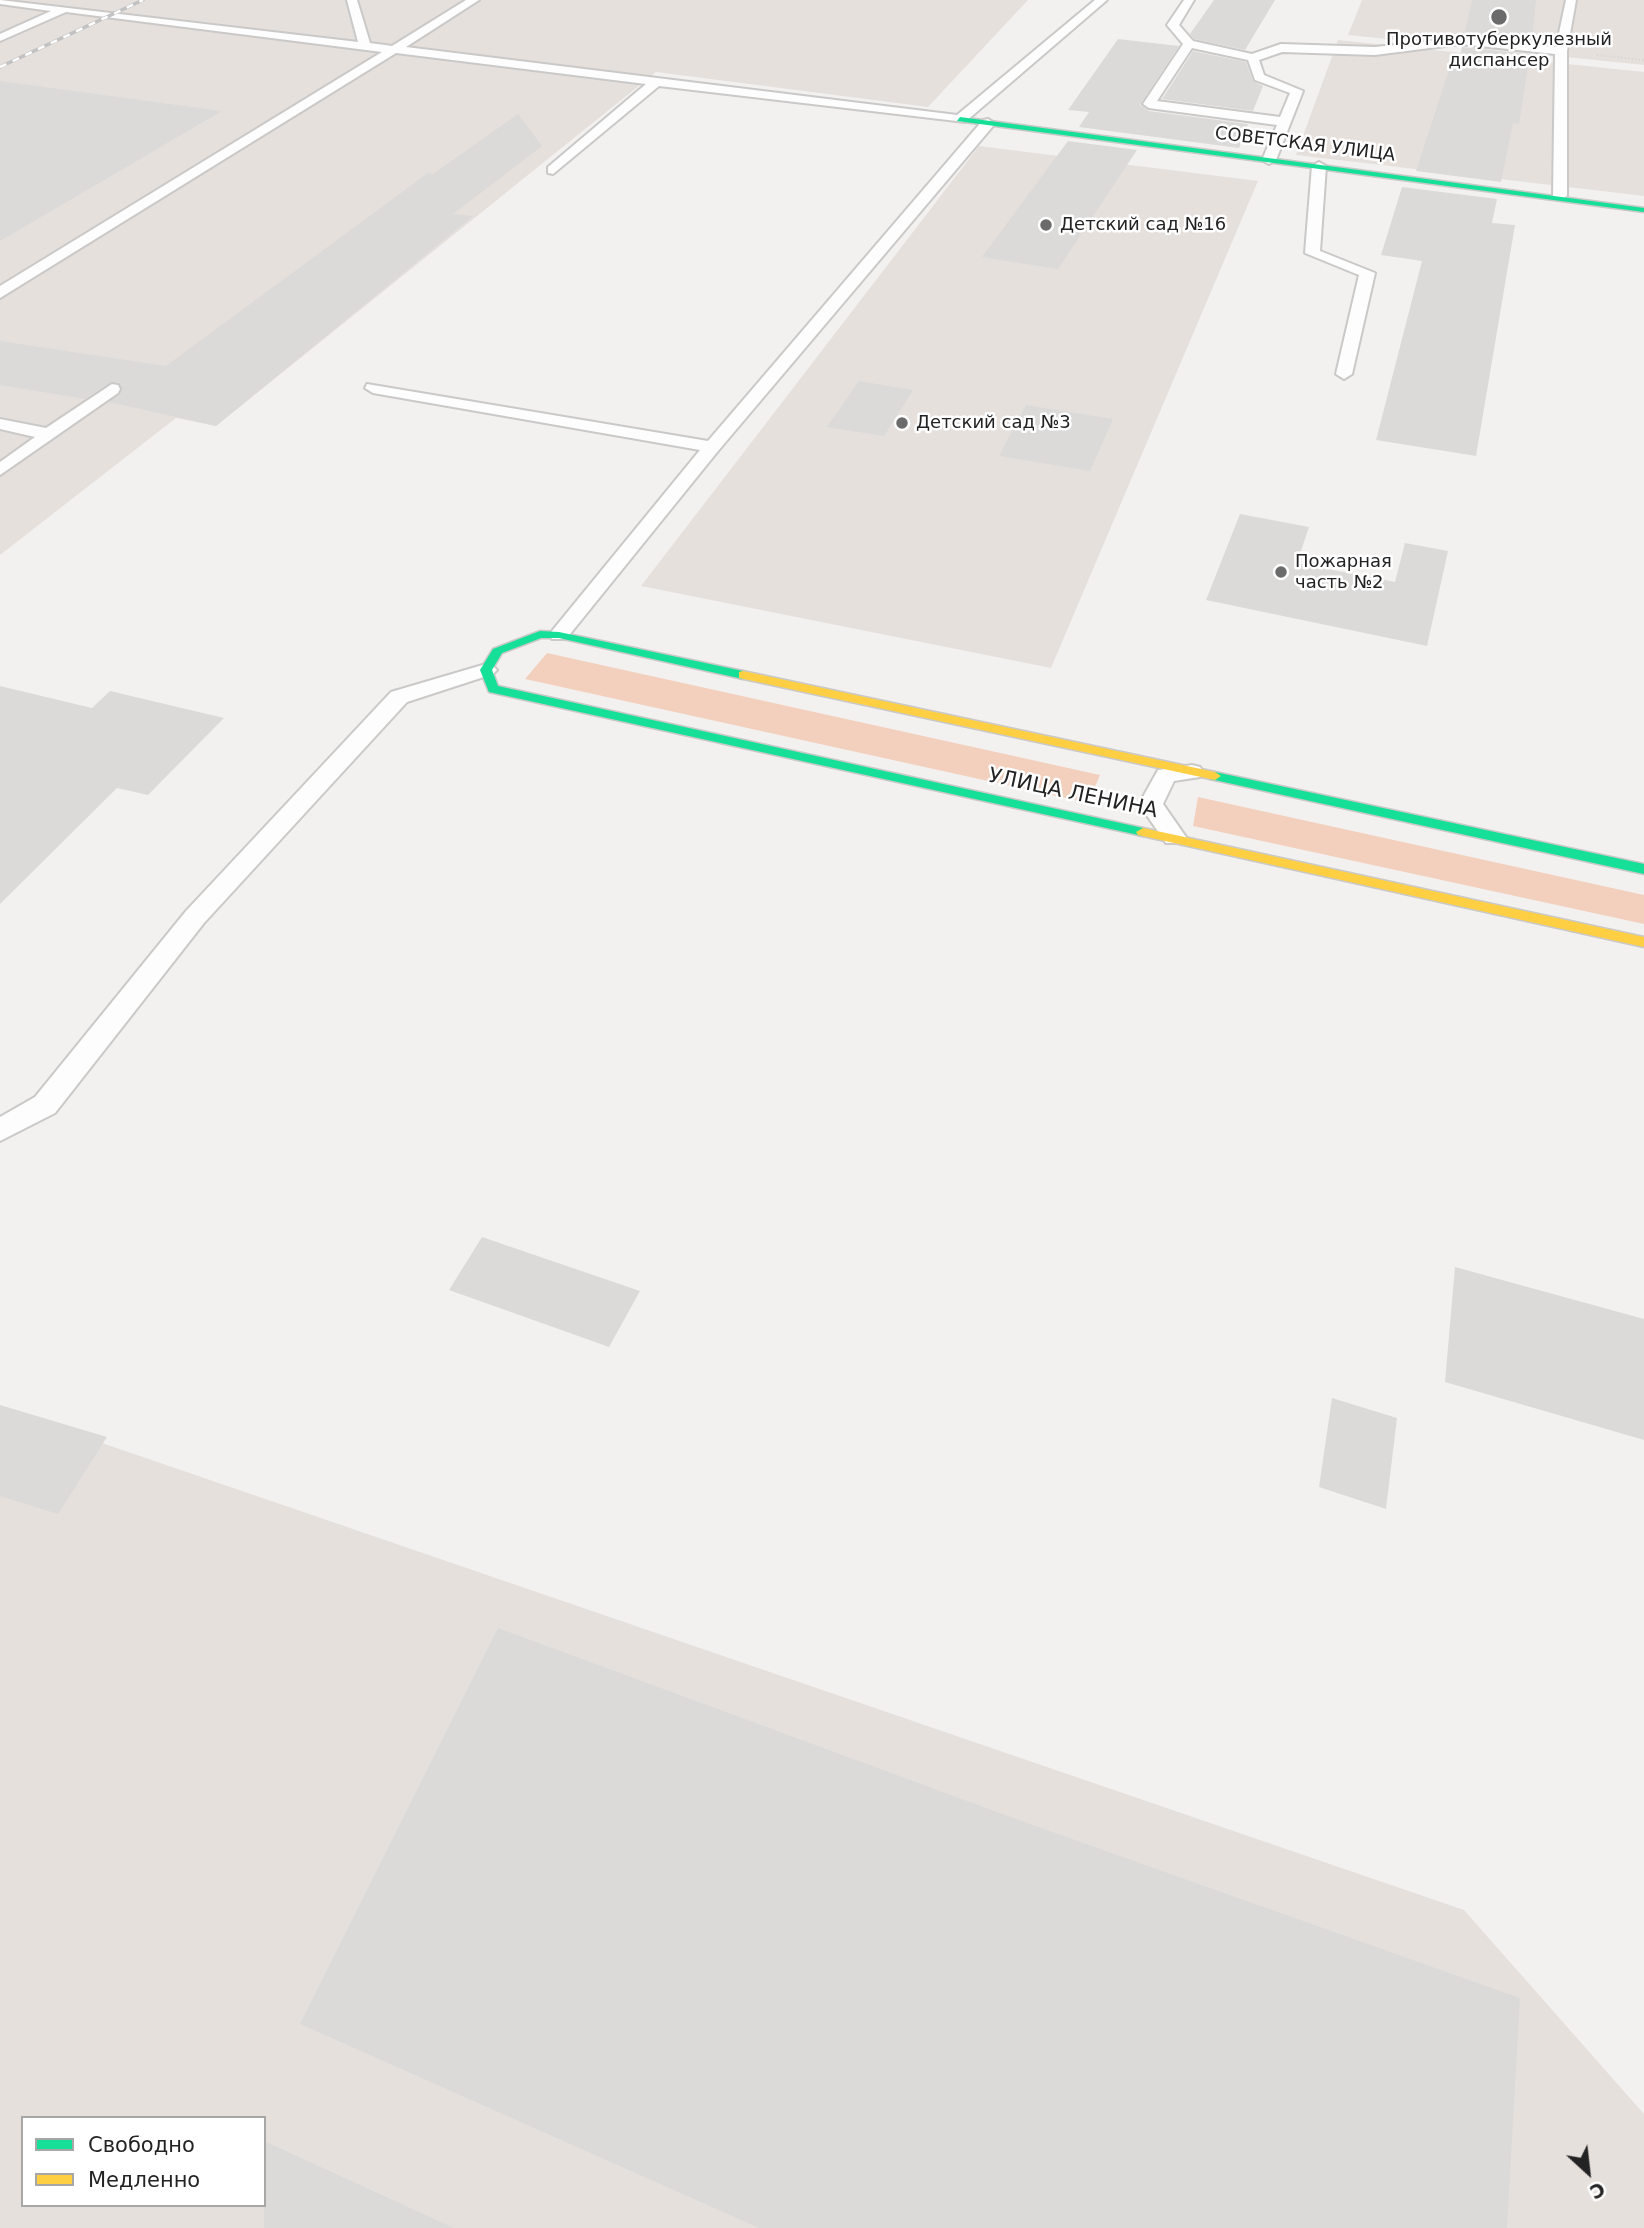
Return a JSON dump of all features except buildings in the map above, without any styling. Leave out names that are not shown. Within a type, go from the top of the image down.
[{"type":"street","name":"СОВЕТСКАЯ УЛИЦА","points":[[960,119],[1560,196],[1644,210]]},
{"type":"street","points":[[489,680],[498,652],[540,634],[559,635],[1644,869]]},
{"type":"street","name":"УЛИЦА ЛЕНИНА","points":[[489,680],[1644,942]]},
{"type":"lane","points":[[0,38],[83,0]]},
{"type":"lane","points":[[352,0],[365,45]]},
{"type":"lane","points":[[0,293],[474,0]]},
{"type":"lane","points":[[0,1],[960,119],[1102,0]]},
{"type":"lane","points":[[1189,0],[1173,25],[1189,44],[1253,58],[1281,48],[1375,51],[1461,41],[1561,51]]},
{"type":"lane","points":[[1560,196],[1561,51],[1570,0]]},
{"type":"lane","points":[[1189,44],[1149,104],[1285,122]]},
{"type":"lane","points":[[1253,58],[1258,77],[1297,91],[1269,160]]},
{"type":"lane","points":[[553,170],[658,80]]},
{"type":"lane","points":[[559,635],[712,447],[988,123]]},
{"type":"lane","points":[[1319,166],[1312,253],[1367,273],[1344,374]]},
{"type":"lane","points":[[373,388],[712,447]]},
{"type":"lane","points":[[0,470],[112,389]]},
{"type":"lane","points":[[0,424],[48,435]]},
{"type":"lane","points":[[0,1130],[45,1105],[195,917],[399,697],[489,680]]},
{"type":"lane","points":[[1174,837],[1151,804],[1166,775],[1192,772]]},
{"type":"path","points":[[1561,51],[1644,60]]},
{"type":"shaded area","points":[[0,0],[1028,0],[928,107],[656,72],[216,426],[176,418],[0,555]]},
{"type":"shaded area","name":"Противотуберкулезный диспансер","points":[[1362,0],[1644,0],[1644,65],[1348,35]]},
{"type":"shaded area","points":[[1338,40],[1644,72],[1644,196],[1296,155]]},
{"type":"shaded area","points":[[979,146],[1258,181],[1051,668],[641,586]]},
{"type":"shaded area","points":[[547,653],[1100,775],[1088,803],[525,679]]},
{"type":"shaded area","points":[[1198,797],[1644,895],[1644,924],[1193,826]]},
{"type":"shaded area","points":[[0,1408],[1464,1910],[1644,2114],[1644,2228],[0,2228]]},
{"type":"railway","points":[[0,67],[143,0]]},
{"type":"traffic: fast","points":[[960,119],[1644,210]]},
{"type":"traffic: fast","points":[[743,675],[559,635],[540,634],[497,651],[486,670],[493,689],[1143,832]]},
{"type":"traffic: fast","points":[[1215,776],[1644,869]]},
{"type":"traffic: slow","points":[[743,675],[1215,776]]},
{"type":"traffic: slow","points":[[1143,832],[1644,942]]},
{"type":"place","name":"Противотуберкулезный диспансер","points":[[1499,17]]},
{"type":"place","name":"Детский сад №16","points":[[1046,225]]},
{"type":"place","name":"Детский сад №3","points":[[902,423]]},
{"type":"place","name":"Пожарная часть №2","points":[[1281,572]]}]
